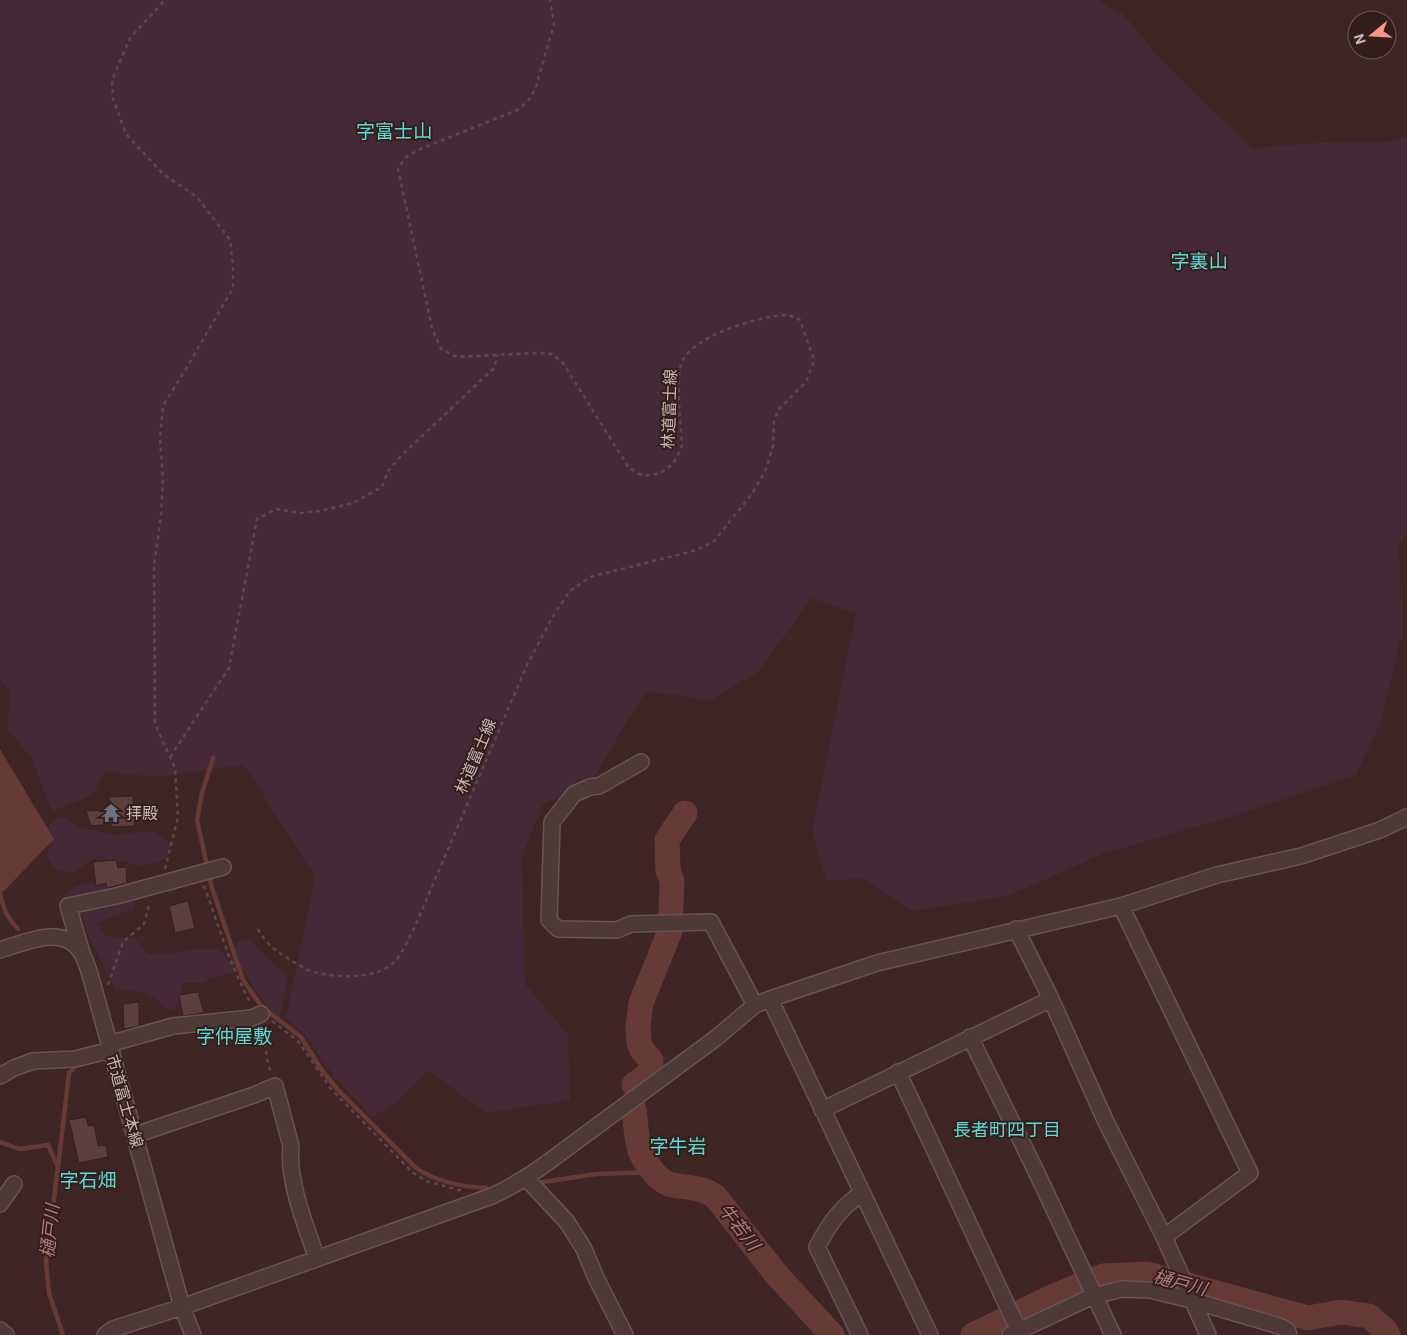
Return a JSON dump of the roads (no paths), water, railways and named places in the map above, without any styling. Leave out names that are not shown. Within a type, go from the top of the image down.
[{"type":"street","points":[[641,762],[598,786],[574,794],[552,822],[549,920],[558,929],[598,930],[617,930],[631,924],[711,922],[755,1006]]},
{"type":"street","points":[[105,1335],[113,1329],[182,1307],[492,1196],[526,1178],[716,1038],[755,1006],[770,999],[877,963],[1121,906],[1217,875],[1301,856],[1380,830],[1407,817]]},
{"type":"street","points":[[84,959],[68,906],[158,885],[213,869]]},
{"type":"street","points":[[1121,906],[1250,1173],[1164,1237]]},
{"type":"street","points":[[1016,929],[1051,999],[1106,1122],[1164,1237],[1208,1335]]},
{"type":"street","name":"市道富士本線","points":[[0,950],[42,937],[54,936],[73,942],[84,959],[96,996],[182,1307],[193,1335]]},
{"type":"street","points":[[770,999],[930,1335]]},
{"type":"street","points":[[822,1110],[1051,999]]},
{"type":"street","points":[[0,1076],[33,1061],[75,1059],[173,1026],[252,1018],[261,1014]]},
{"type":"street","points":[[970,1037],[1113,1335]]},
{"type":"street","points":[[898,1072],[1008,1309],[1014,1333],[1094,1296],[1122,1289],[1150,1290],[1192,1300],[1279,1326],[1287,1330],[1289,1335]]},
{"type":"street","points":[[135,1135],[254,1095],[275,1086],[291,1146],[290,1154],[296,1194],[317,1259]]},
{"type":"street","points":[[526,1178],[567,1222],[584,1249],[596,1278],[625,1335]]},
{"type":"street","points":[[0,1204],[14,1184]]},
{"type":"street","points":[[860,1335],[817,1247],[829,1224],[854,1198],[862,1193]]},
{"type":"street","points":[[0,1330],[6,1335]]},
{"type":"waterway","points":[[213,758],[202,793],[197,820],[212,888],[243,980],[262,1007],[301,1037],[321,1069],[337,1089],[416,1168],[432,1177],[450,1183],[487,1188]]},
{"type":"waterway","name":"牛若川","points":[[634,1085],[651,1072],[651,1060],[642,1050],[639,1043],[638,1027],[641,1003],[670,931],[672,882],[668,869],[667,840],[685,813]]},
{"type":"waterway","points":[[0,893],[6,912],[18,929]]},
{"type":"waterway","points":[[58,1167],[69,1073],[77,1065]]},
{"type":"waterway","name":"牛若川","points":[[634,1110],[639,1149],[654,1173],[668,1184],[700,1189],[715,1196],[776,1274],[832,1335]]},
{"type":"waterway","name":"樋戸川","points":[[0,1142],[20,1149],[48,1145],[58,1167],[46,1261],[49,1293],[63,1335]]},
{"type":"waterway","points":[[543,1182],[596,1174],[654,1172]]},
{"type":"waterway","name":"樋戸川","points":[[973,1335],[1054,1296],[1103,1276],[1147,1274],[1308,1318],[1341,1312],[1369,1316],[1388,1335]]},
{"type":"place","name":"拝殿","points":[[111,813]]},
{"type":"district","name":"字富士山","points":[[394,131]]},
{"type":"district","name":"字裏山","points":[[1199,261]]},
{"type":"district","name":"字仲屋敷","points":[[234,1036]]},
{"type":"district","name":"長者町四丁目","points":[[1007,1130]]},
{"type":"district","name":"字牛岩","points":[[678,1146]]},
{"type":"district","name":"字石畑","points":[[88,1180]]}]
